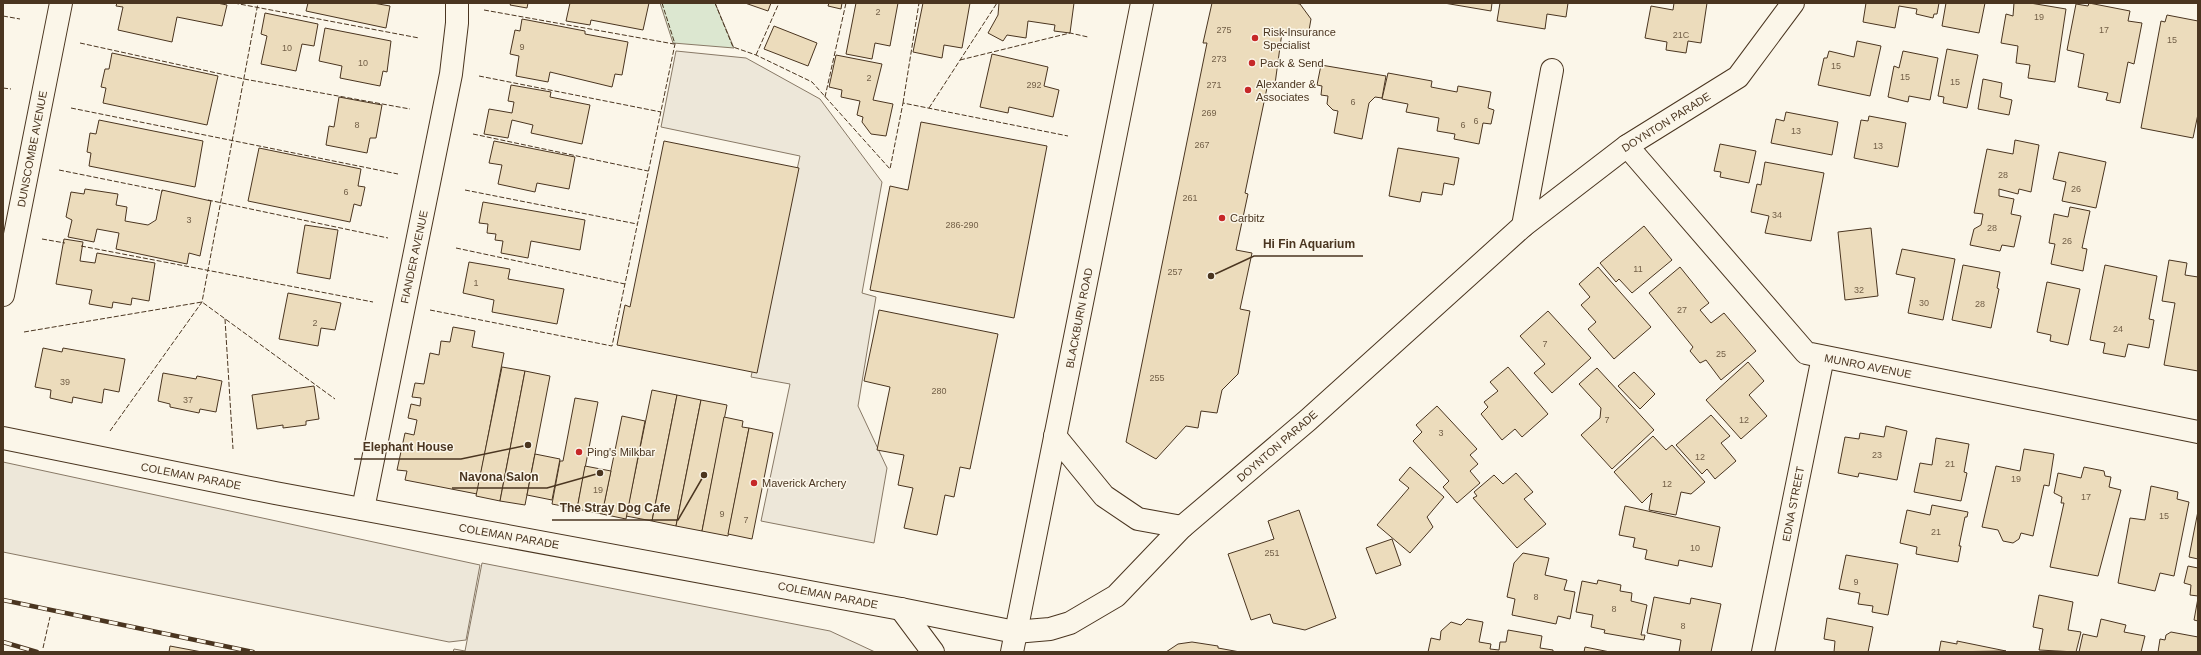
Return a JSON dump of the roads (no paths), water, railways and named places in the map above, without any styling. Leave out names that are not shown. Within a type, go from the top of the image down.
[{"type":"street","name":"DUNSCOMBE AVENUE","points":[[3,294],[61,3]]},
{"type":"street","name":"FIANDER AVENUE","points":[[363,509],[452,74],[457,23],[457,3]]},
{"type":"street","name":"BLACKBURN ROAD","points":[[1004,652],[1014,642],[1142,3]]},
{"type":"street","name":"DOYNTON PARADE","points":[[1014,642],[1070,623],[1116,596],[1182,527],[1303,425],[1523,226],[1628,146],[1738,77],[1793,3]]},
{"type":"street","points":[[1523,226],[1552,70]]},
{"type":"street","name":"MUNRO AVENUE","points":[[1628,146],[1806,353],[2198,432]]},
{"type":"street","name":"EDNA STREET","points":[[1764,652],[1823,357]]},
{"type":"street","points":[[1055,436],[1104,496],[1138,519],[1182,527]]},
{"type":"street","name":"COLEMAN PARADE","points":[[3,438],[363,509],[901,609],[1014,642]]},
{"type":"street","points":[[901,609],[933,652]]},
{"type":"railway","points":[[3,600],[253,652]]},
{"type":"railway","points":[[3,642],[37,652]]},
{"type":"place","name":"Risk Insurance Specialist","points":[[1255,38]]},
{"type":"place","name":"Pack & Send","points":[[1252,63]]},
{"type":"place","name":"Alexander & Associates","points":[[1248,90]]},
{"type":"place","name":"Carbitz","points":[[1222,218]]},
{"type":"place","name":"Hi Fin Aquarium","points":[[1211,276]]},
{"type":"place","name":"Elephant House","points":[[528,445]]},
{"type":"place","name":"Ping's Milkbar","points":[[579,452]]},
{"type":"place","name":"Navona Salon","points":[[600,473]]},
{"type":"place","name":"The Stray Dog Cafe","points":[[704,475]]},
{"type":"place","name":"Maverick Archery","points":[[754,483]]}]
